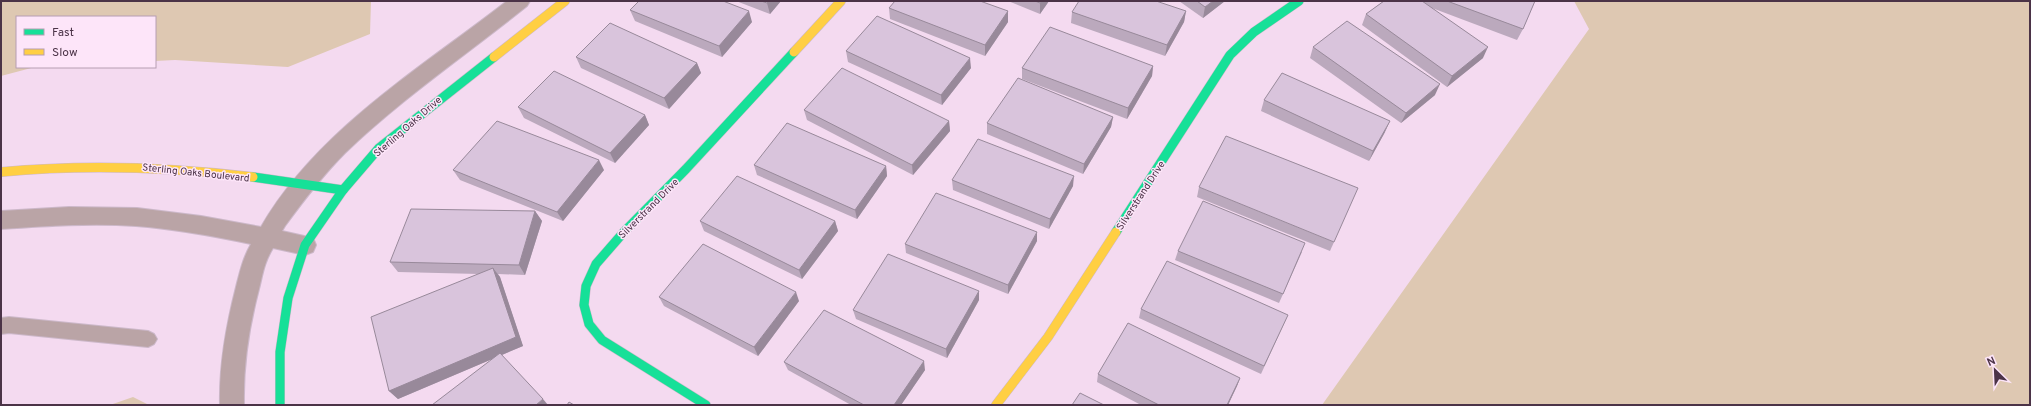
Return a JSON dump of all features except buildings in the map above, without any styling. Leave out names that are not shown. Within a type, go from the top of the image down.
[{"type":"street","points":[[232,405],[231,379],[236,340],[245,295],[254,261],[283,210],[303,184],[331,154],[366,121],[520,1]]},
{"type":"street","name":"Sterling Oaks Drive","points":[[280,405],[280,352],[288,298],[305,245],[343,190],[379,148],[565,1]]},
{"type":"street","name":"Silverstrand Drive","points":[[706,405],[602,340],[589,324],[584,306],[586,286],[596,264],[623,232],[686,169],[841,1]]},
{"type":"street","name":"Silverstrand Drive","points":[[996,405],[1048,337],[1230,55],[1254,32],[1299,1]]},
{"type":"street","name":"Sterling Oaks Boulevard","points":[[1,172],[34,167],[152,165],[343,190]]},
{"type":"street","points":[[1,220],[46,216],[137,217],[216,227],[305,245]]},
{"type":"lane","points":[[1,326],[9,324],[148,339]]},
{"type":"shaded area","points":[[1,1],[371,1],[370,34],[288,67],[175,60],[156,61],[156,16],[16,16],[16,68],[31,68],[1,76]]},
{"type":"shaded area","points":[[1574,1],[2030,1],[2030,405],[1322,405],[1589,29]]},
{"type":"shaded area","points":[[133,397],[149,405],[110,405]]},
{"type":"traffic: fast","points":[[1116,232],[1230,55],[1254,32],[1299,1]]},
{"type":"traffic: fast","points":[[706,405],[602,340],[589,324],[584,305],[586,286],[596,264],[623,233],[686,169],[794,52]]},
{"type":"traffic: fast","points":[[280,405],[280,352],[288,298],[305,245],[343,190],[379,148],[494,57]]},
{"type":"traffic: fast","points":[[253,177],[343,190]]},
{"type":"traffic: slow","points":[[494,57],[565,1]]},
{"type":"traffic: slow","points":[[794,52],[841,1]]},
{"type":"traffic: slow","points":[[1,172],[96,166],[189,170],[253,177]]},
{"type":"traffic: slow","points":[[996,405],[1048,337],[1116,232]]}]
